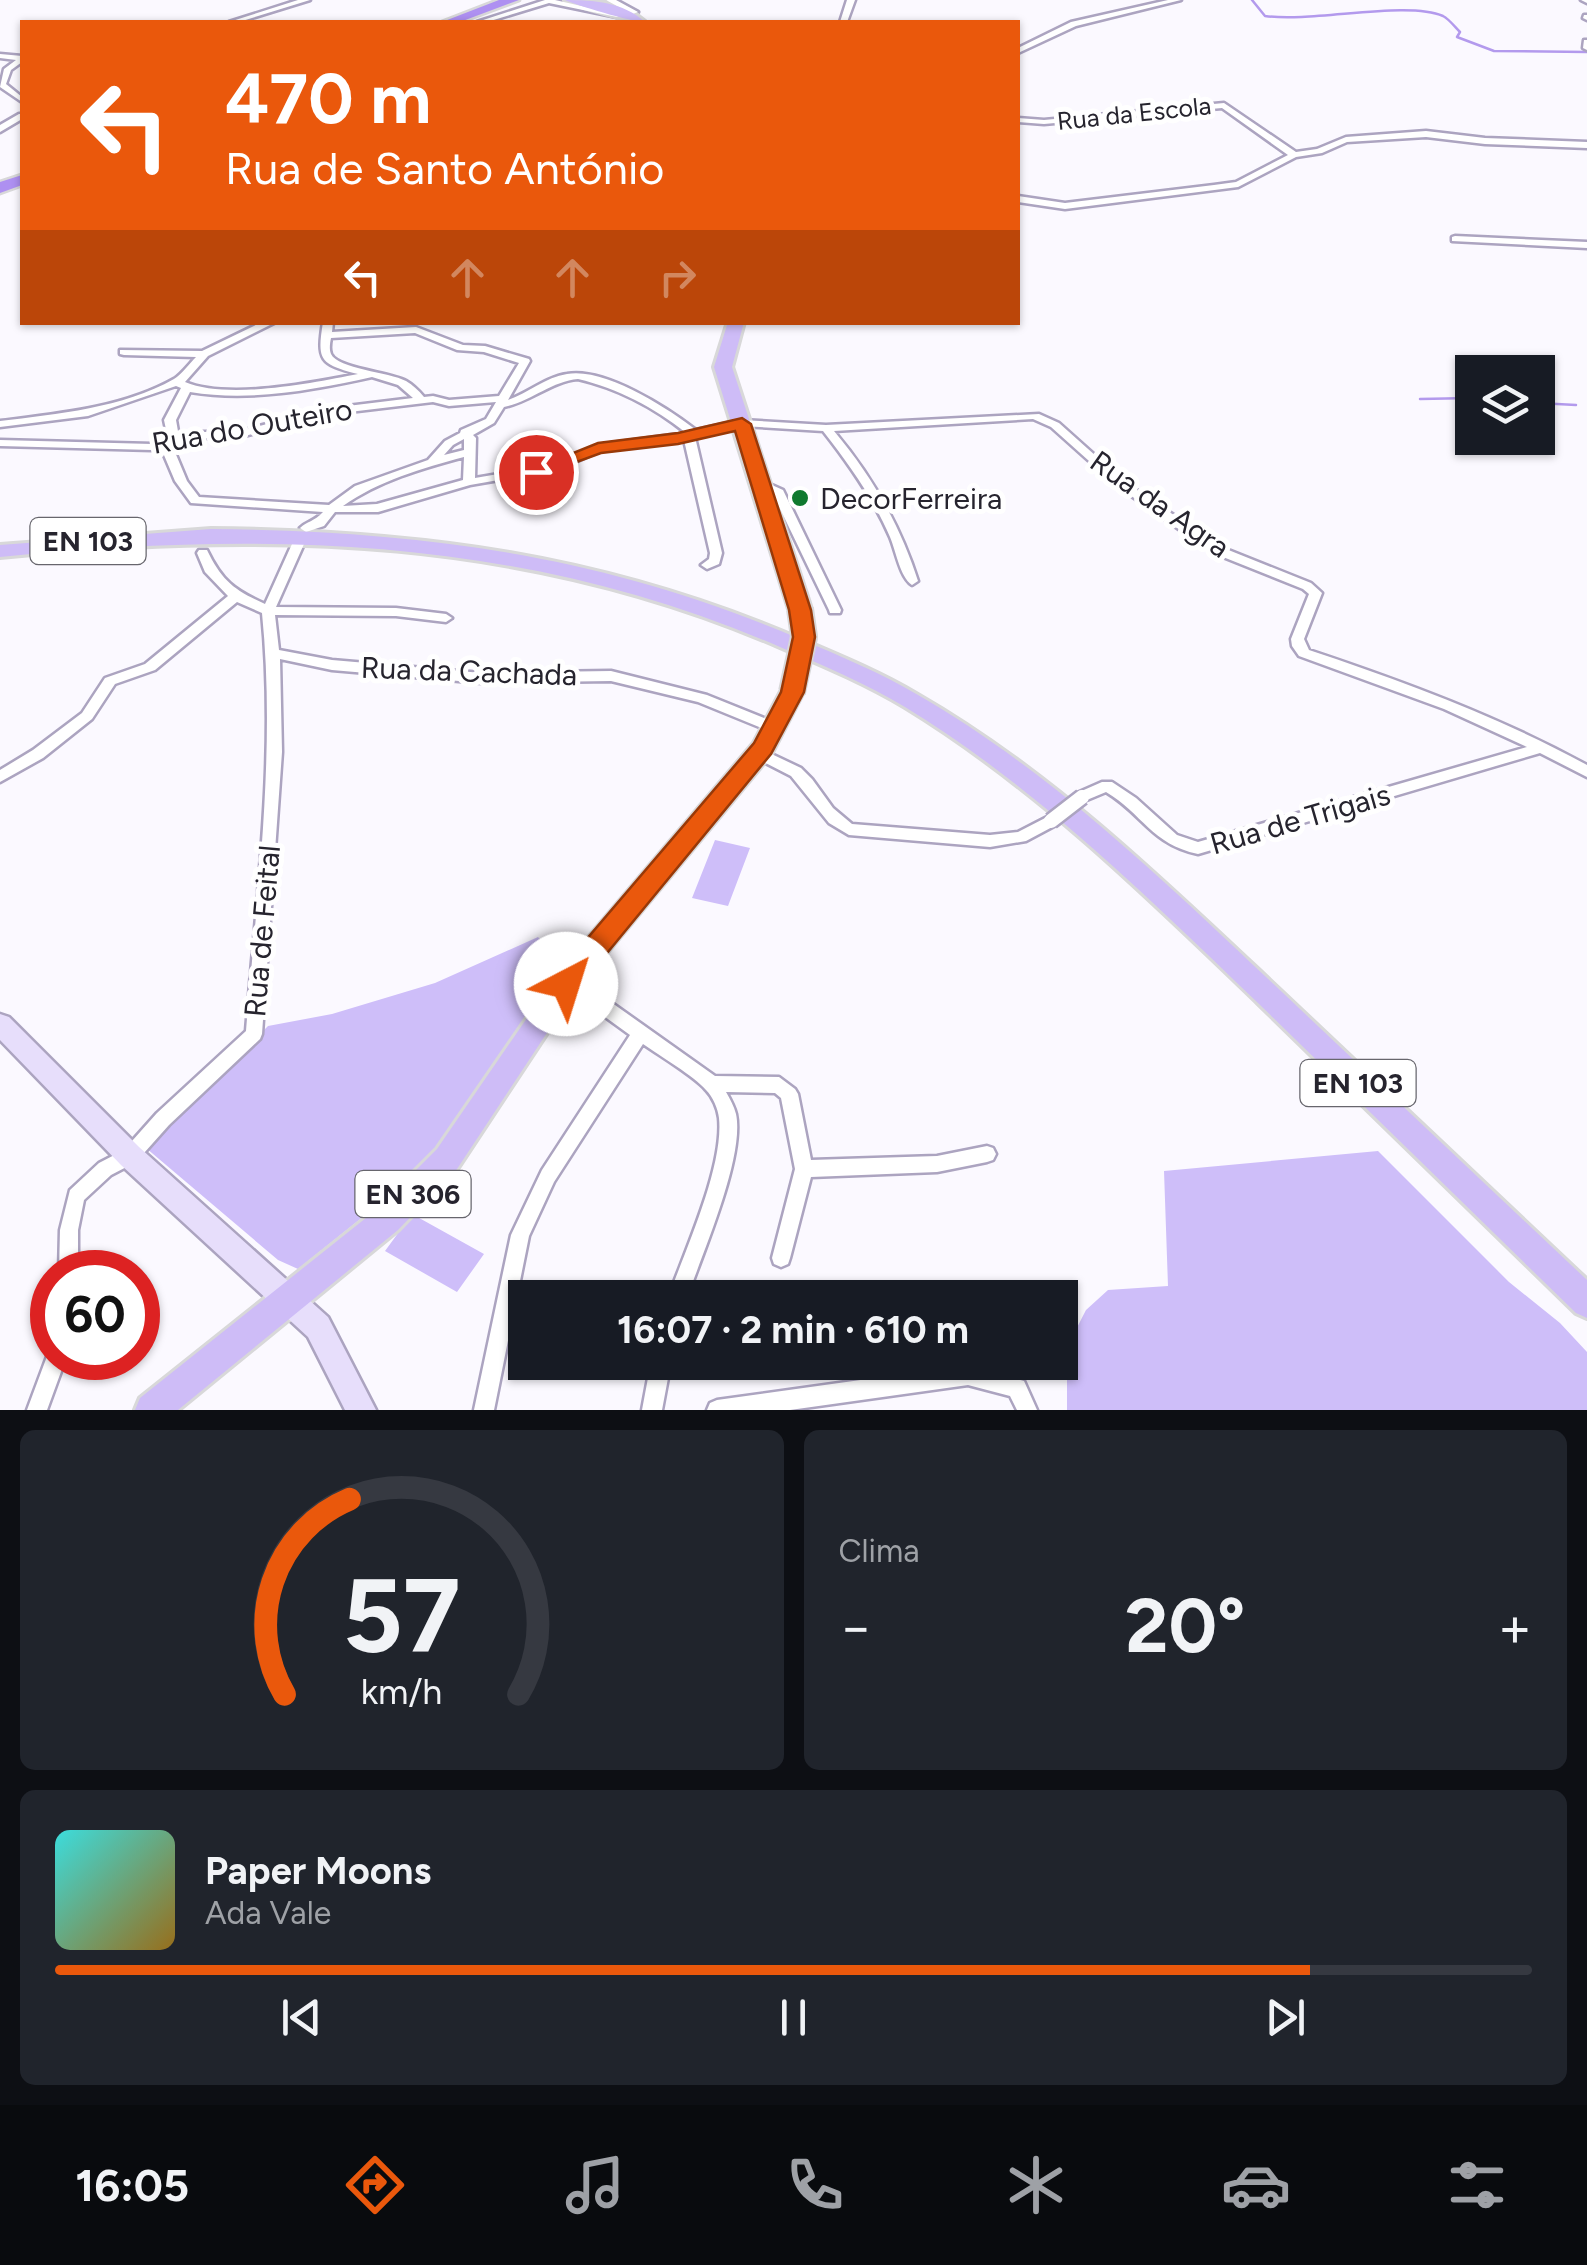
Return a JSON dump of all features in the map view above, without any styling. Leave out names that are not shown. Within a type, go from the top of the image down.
[{"type":"highway","points":[[436,20],[493,0]]},
{"type":"highway","points":[[455,20],[512,0]]},
{"type":"main road","points":[[570,0],[635,19]]},
{"type":"main road","name":"EN 306","points":[[152,1410],[387,1220],[447,1159],[566,984],[759,753],[774,728],[792,692],[804,637],[800,610],[763,485],[723,368],[735,325]]},
{"type":"main road","name":"EN 103","points":[[0,552],[176,536],[329,538],[485,551],[632,584],[756,624],[912,701],[1020,773],[1129,863],[1587,1302]]},
{"type":"main road","name":"EN 103","points":[[0,560],[175,542],[329,538]]},
{"type":"main road","points":[[0,1024],[130,1156],[318,1327],[361,1410]]},
{"type":"street","points":[[240,20],[306,0]]},
{"type":"street","points":[[487,20],[549,1],[635,19],[630,8],[610,0]]},
{"type":"street","points":[[1020,51],[1074,24],[1176,0]]},
{"type":"street","points":[[20,60],[8,69],[2,85],[20,98]]},
{"type":"street","name":"Rua da Escola","points":[[1020,120],[1044,122],[1224,104],[1294,155]]},
{"type":"street","points":[[1020,199],[1066,206],[1214,188],[1265,173],[1294,155],[1319,151],[1346,140],[1426,134],[1485,141],[1587,144]]},
{"type":"street","points":[[1456,239],[1587,245]]},
{"type":"street","points":[[124,352],[204,354],[265,325]]},
{"type":"street","points":[[372,374],[328,359],[326,329],[416,330],[461,348],[525,361],[490,421],[466,432],[432,462]]},
{"type":"street","points":[[170,442],[170,420],[180,386],[204,354]]},
{"type":"street","points":[[0,424],[88,413],[180,386],[237,393],[372,374],[385,375],[420,399]]},
{"type":"street","points":[[502,402],[520,400],[567,376],[580,375],[626,394],[692,435],[716,553],[715,561],[707,565]]},
{"type":"street","name":"Rua do Outeiro","points":[[0,444],[134,447],[198,435],[237,435],[324,412],[420,399],[449,403],[494,398],[502,402]]},
{"type":"street","name":"Rua da Agra","points":[[170,442],[180,481],[194,500],[378,508],[469,482],[554,468],[598,448],[742,424],[826,428],[1036,416],[1056,425],[1121,484],[1217,550],[1307,586],[1316,594],[1316,603],[1296,636],[1297,646],[1304,653],[1420,692],[1544,747]]},
{"type":"street","points":[[826,428],[851,456],[886,515],[912,581]]},
{"type":"street","points":[[466,432],[469,482]]},
{"type":"street","points":[[306,528],[320,523],[332,508],[359,489],[470,452]]},
{"type":"street","points":[[763,485],[777,490],[835,610]]},
{"type":"street","points":[[273,654],[268,611],[298,544]]},
{"type":"street","points":[[203,553],[209,569],[236,596],[268,611],[385,612],[446,618]]},
{"type":"street","points":[[0,776],[50,746],[87,716],[110,681],[150,667],[236,596]]},
{"type":"street","name":"Rua da Cachada","points":[[273,654],[332,665],[482,678],[612,676],[702,698],[774,728]]},
{"type":"street","name":"Rua de Feital","points":[[69,1250],[76,1196],[105,1168],[130,1156],[188,1094],[254,1034],[274,752],[273,654]]},
{"type":"street","points":[[1544,747],[1587,772]]},
{"type":"street","name":"Rua de Trigais","points":[[759,753],[804,779],[837,824],[849,830],[990,841],[1021,836],[1051,821],[1082,797],[1107,786],[1118,791],[1168,838],[1182,847],[1198,848],[1544,747]]},
{"type":"street","points":[[566,984],[712,1084],[728,1117],[710,1209],[683,1280]]},
{"type":"street","points":[[484,1410],[520,1236],[548,1176],[641,1033]]},
{"type":"street","points":[[712,1084],[778,1086],[790,1094],[804,1169],[781,1258]]},
{"type":"street","points":[[804,1169],[937,1164],[987,1154]]},
{"type":"street","points":[[717,1410],[968,1374],[1016,1388],[1027,1410]]},
{"type":"street","points":[[36,1410],[48,1380]]},
{"type":"street","points":[[652,1410],[658,1380]]},
{"type":"shaded area","points":[[715,840],[750,848],[728,906],[692,898]]},
{"type":"shaded area","points":[[538,937],[561,964],[446,1138],[404,1184],[298,1269],[278,1260],[146,1148],[268,1026],[332,1014],[435,983]]},
{"type":"shaded area","points":[[1378,1151],[1509,1282],[1560,1323],[1587,1352],[1587,1410],[1067,1410],[1067,1380],[1078,1380],[1078,1326],[1086,1310],[1108,1290],[1168,1286],[1164,1171]]},
{"type":"shaded area","points":[[412,1214],[484,1254],[457,1292],[385,1251]]},
{"type":"waterway","points":[[1252,0],[1265,16],[1427,12],[1447,19],[1460,32],[1457,37],[1494,51],[1587,52]]},
{"type":"waterway","points":[[1420,399],[1455,398]]},
{"type":"waterway","points":[[1555,404],[1576,405]]},
{"type":"place","name":"DecorFerreira","points":[[800,498]]},
{"type":"route","points":[[536,472],[598,448],[678,438],[742,424],[800,610],[804,637],[792,692],[763,748],[566,984]]}]
